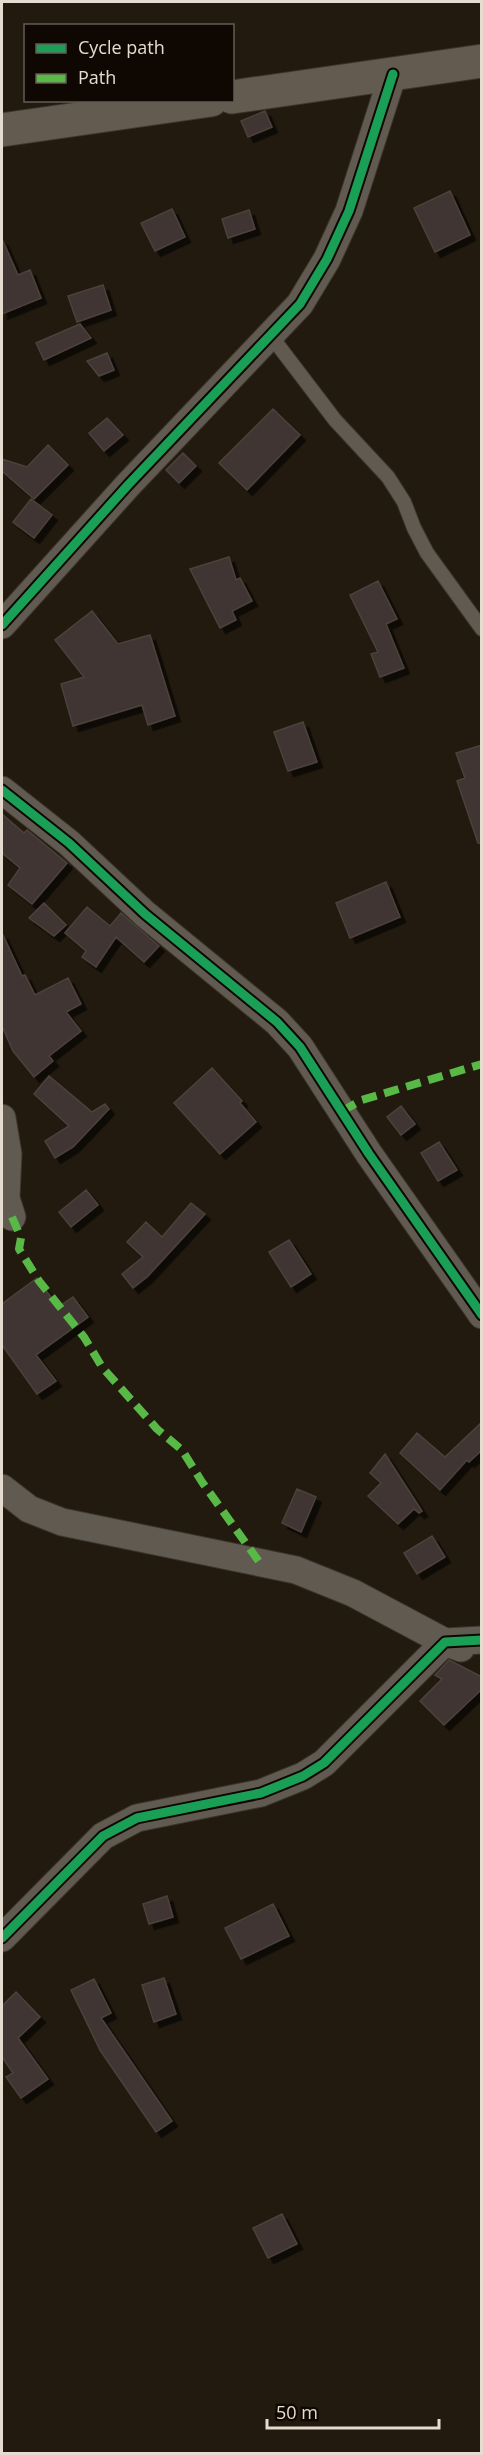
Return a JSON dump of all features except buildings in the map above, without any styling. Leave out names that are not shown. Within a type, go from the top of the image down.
[{"type":"street","points":[[234,97],[482,60]]},
{"type":"street","points":[[2,625],[128,485],[300,304],[327,259],[349,211],[393,74]]},
{"type":"street","points":[[2,130],[197,102]]},
{"type":"street","points":[[2,790],[69,843],[146,914],[277,1022],[300,1047],[369,1154],[482,1315]]},
{"type":"street","points":[[2,1118],[8,1154],[6,1198],[12,1217]]},
{"type":"street","points":[[2,1488],[29,1509],[62,1522],[296,1570],[353,1593],[445,1641],[482,1655]]},
{"type":"street","points":[[2,1938],[103,1836],[136,1818],[261,1793],[303,1776],[324,1763],[445,1641],[482,1640]]},
{"type":"lane","points":[[271,336],[335,420],[388,477],[404,502],[427,553],[482,629]]},
{"type":"marked path","points":[[342,1111],[362,1100],[482,1064]]},
{"type":"marked path","points":[[12,1217],[21,1238],[19,1249],[39,1281],[84,1337],[102,1367],[157,1429],[182,1450],[260,1563]]},
{"type":"cycle path","points":[[2,625],[128,485],[300,304],[327,259],[349,211],[393,74]]},
{"type":"cycle path","points":[[2,790],[69,843],[145,914],[277,1022],[300,1047],[369,1154],[482,1315]]},
{"type":"cycle path","points":[[2,1938],[103,1836],[137,1818],[261,1793],[303,1776],[324,1763],[445,1642],[482,1640]]}]
